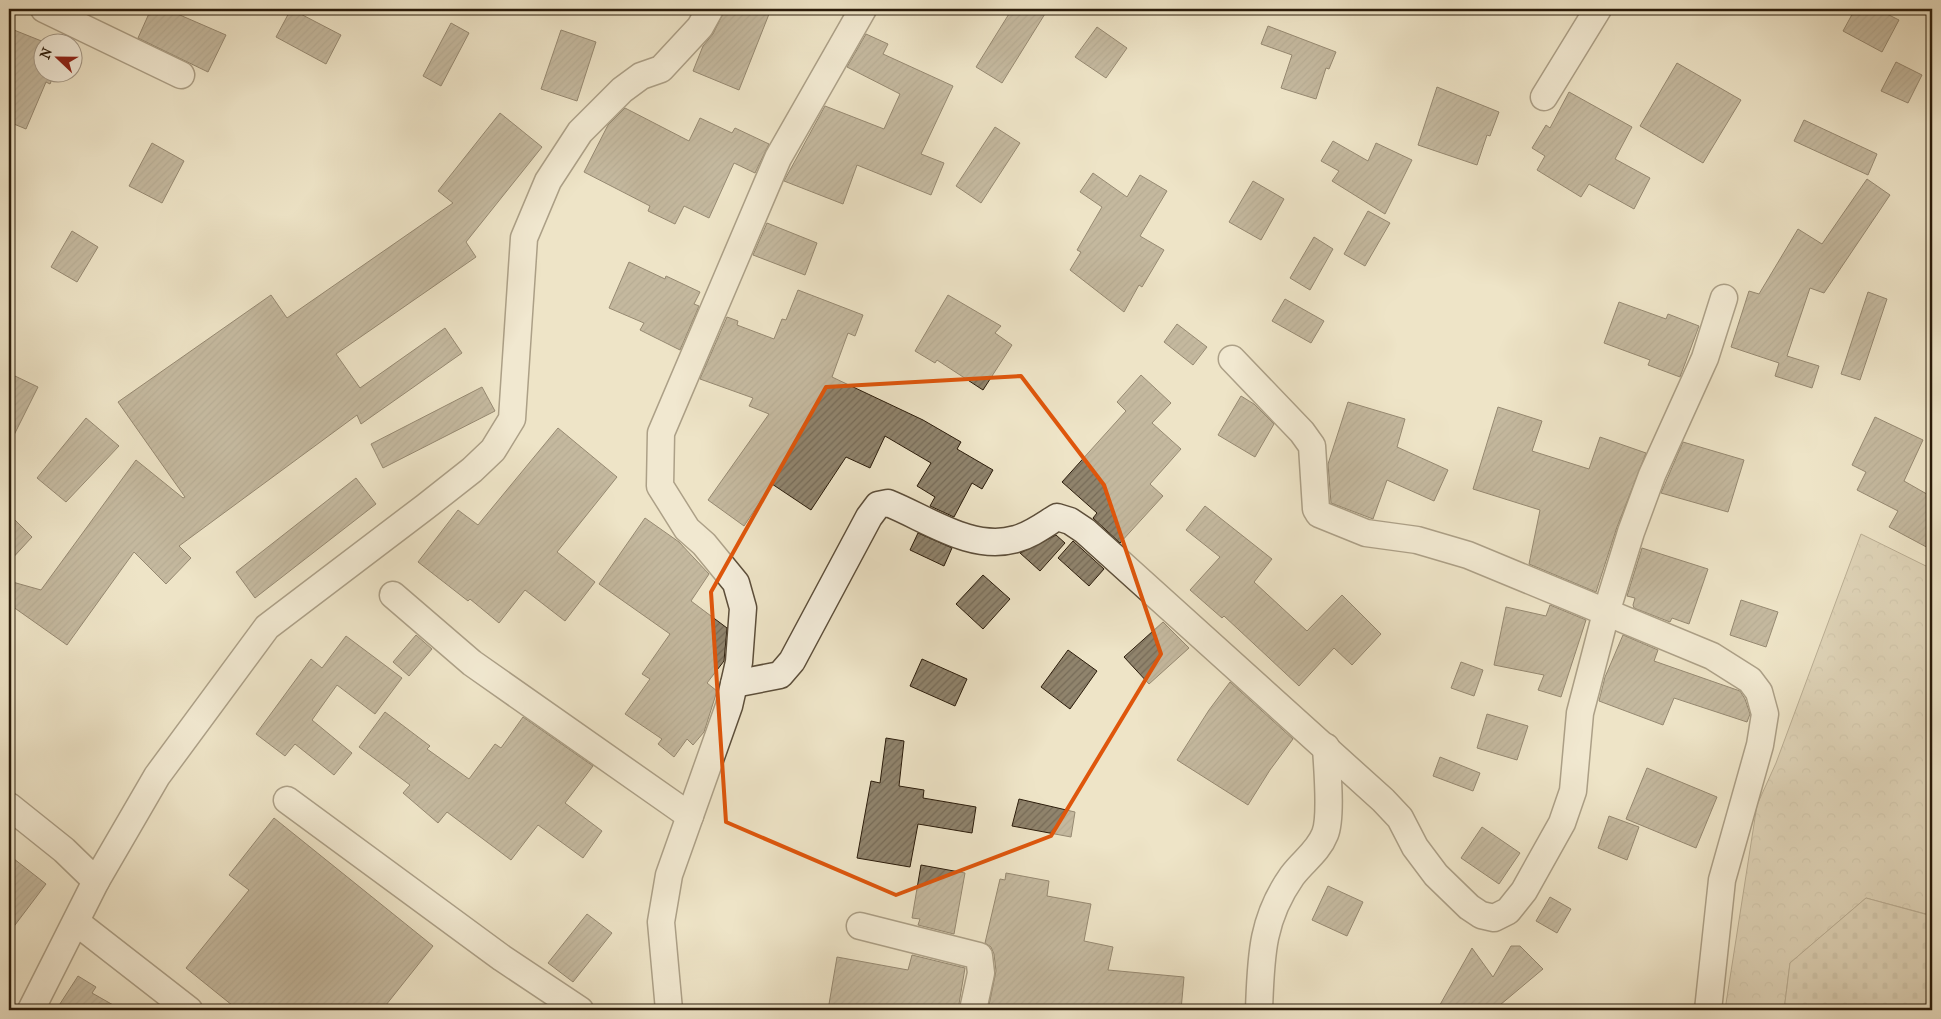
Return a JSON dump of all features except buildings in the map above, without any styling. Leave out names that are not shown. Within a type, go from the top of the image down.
[{"type":"street","points":[[44,9],[181,75]]},
{"type":"street","points":[[31,1010],[96,881],[156,776],[267,627],[445,491],[493,450],[512,419],[524,238],[548,181],[580,132],[622,90],[641,76],[661,69],[700,27],[710,9]]},
{"type":"street","points":[[669,1010],[661,922],[669,875],[729,706],[739,662],[744,608],[736,583],[704,544],[687,529],[660,486],[661,434],[778,158],[863,9]]},
{"type":"street","points":[[1544,97],[1598,9]]},
{"type":"street","points":[[734,684],[780,675],[792,661],[869,517],[878,505],[888,503],[954,533],[991,544],[1017,539],[1057,518],[1070,521],[1085,531],[1326,746],[1400,818],[1415,847],[1436,875],[1469,907],[1481,915],[1494,918],[1508,911],[1524,891],[1562,823],[1573,790],[1580,713],[1606,613],[1630,532],[1652,475],[1705,358],[1724,298]]},
{"type":"street","points":[[1232,360],[1312,446],[1316,509],[1319,514],[1366,533],[1417,540],[1468,555],[1712,656],[1750,680],[1759,692],[1765,714],[1760,745],[1722,880],[1708,1010]]},
{"type":"street","points":[[393,595],[472,663],[690,816]]},
{"type":"street","points":[[1260,1010],[1261,958],[1265,930],[1274,904],[1293,874],[1314,853],[1326,833],[1326,746]]},
{"type":"street","points":[[287,800],[502,958],[580,1010]]},
{"type":"street","points":[[9,806],[64,850],[96,881]]},
{"type":"street","points":[[76,922],[189,1010]]},
{"type":"street","points":[[860,926],[979,956],[981,972],[973,1010]]},
{"type":"highlighted area","points":[[1021,376],[1104,485],[1161,654],[1051,836],[896,895],[726,822],[711,592],[826,387]]},
{"type":"green space","points":[[1861,534],[1932,569],[1932,886],[1926,914],[1866,898],[1790,963],[1784,1010],[1725,1010],[1757,805],[1776,763]]},
{"type":"green space","points":[[1866,898],[1932,916],[1932,1010],[1784,1010],[1790,963]]}]
